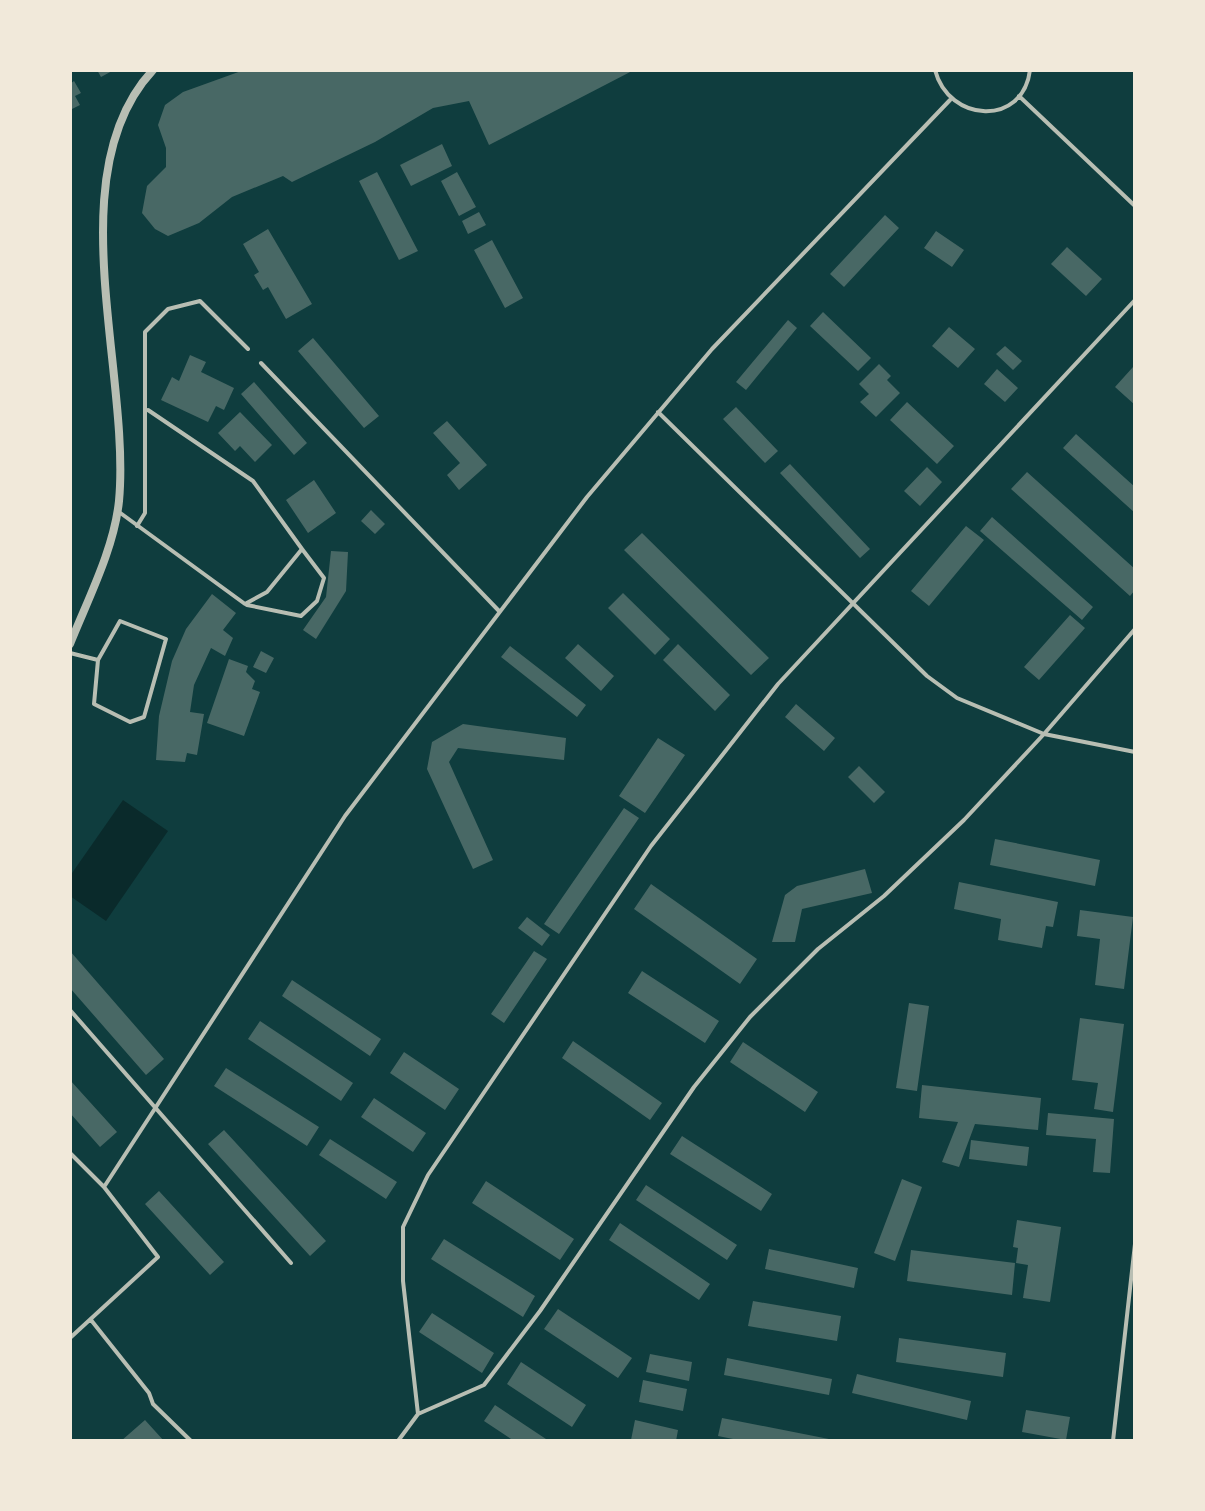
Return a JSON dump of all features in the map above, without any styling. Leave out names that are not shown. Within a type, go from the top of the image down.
[{"type":"street","points":[[70,644],[99,570],[117,510],[119,434],[102,209],[112,154],[126,107],[153,70]]},
{"type":"lane","points":[[935,70],[939,84],[950,100],[967,110],[986,112],[1004,107],[1019,96],[1030,70]]},
{"type":"lane","points":[[1019,96],[1135,206]]},
{"type":"lane","points":[[104,1187],[345,816],[587,497],[712,349],[950,100]]},
{"type":"lane","points":[[418,1414],[403,1281],[403,1227],[428,1175],[651,846],[778,684],[1007,442],[1135,300]]},
{"type":"lane","points":[[137,526],[145,513],[148,410],[145,332],[168,309],[200,301],[248,349]]},
{"type":"lane","points":[[261,363],[499,611]]},
{"type":"lane","points":[[117,510],[245,604],[301,616],[317,601],[324,578],[253,481],[148,410]]},
{"type":"lane","points":[[658,412],[927,676],[957,698],[1044,734],[1135,752]]},
{"type":"lane","points":[[245,604],[267,592],[302,549]]},
{"type":"lane","points":[[120,621],[166,639],[144,717],[130,722],[94,704],[98,660],[120,621]]},
{"type":"lane","points":[[398,1441],[418,1414],[484,1385],[540,1311],[694,1087],[750,1017],[818,949],[884,896],[964,820],[1135,629]]},
{"type":"lane","points":[[70,653],[98,660]]},
{"type":"lane","points":[[70,1010],[291,1263]]},
{"type":"lane","points":[[70,1153],[104,1187],[158,1257],[70,1338]]},
{"type":"lane","points":[[1113,1441],[1135,1244]]},
{"type":"lane","points":[[91,1320],[149,1393],[153,1404],[191,1441]]},
{"type":"water","points":[[123,800],[168,831],[106,921],[70,896],[70,876]]},
{"type":"building","points":[[97,70],[114,70],[101,77]]},
{"type":"building","points":[[244,70],[634,70],[489,145],[469,101],[433,108],[375,142],[292,182],[283,176],[232,197],[199,223],[168,236],[155,229],[142,213],[147,186],[166,167],[166,148],[158,125],[165,105],[183,92]]},
{"type":"building","points":[[74,81],[81,93],[75,96],[80,105],[70,110],[70,84]]},
{"type":"building","points":[[442,144],[452,166],[411,186],[400,165]]},
{"type":"building","points":[[377,172],[418,251],[399,260],[359,181]]},
{"type":"building","points":[[457,172],[476,207],[459,216],[441,181]]},
{"type":"building","points":[[479,212],[486,225],[468,234],[462,221]]},
{"type":"building","points":[[885,215],[899,228],[844,287],[830,274]]},
{"type":"building","points":[[268,229],[312,304],[286,319],[268,287],[263,290],[254,275],[259,272],[243,244]]},
{"type":"building","points":[[936,231],[964,250],[952,267],[924,248]]},
{"type":"building","points":[[492,240],[523,298],[505,308],[474,250]]},
{"type":"building","points":[[1067,247],[1102,279],[1086,296],[1051,264]]},
{"type":"building","points":[[823,312],[871,358],[858,371],[810,326]]},
{"type":"building","points":[[788,320],[797,328],[746,390],[736,382]]},
{"type":"building","points":[[949,327],[975,349],[958,368],[932,346]]},
{"type":"building","points":[[313,338],[379,416],[364,428],[298,351]]},
{"type":"building","points":[[1005,346],[1022,361],[1013,370],[996,354]]},
{"type":"building","points":[[190,355],[206,362],[201,372],[234,388],[224,410],[216,406],[208,422],[161,400],[172,377],[179,381]]},
{"type":"building","points":[[879,364],[891,376],[887,380],[900,393],[876,417],[860,402],[869,394],[859,384]]},
{"type":"building","points":[[1133,367],[1135,369],[1135,405],[1115,387]]},
{"type":"building","points":[[997,369],[1018,388],[1005,402],[984,384]]},
{"type":"building","points":[[254,382],[307,443],[294,455],[241,394]]},
{"type":"building","points":[[907,402],[954,446],[937,464],[890,420]]},
{"type":"building","points":[[736,407],[778,451],[765,463],[723,419]]},
{"type":"building","points":[[240,412],[272,445],[255,462],[240,446],[235,451],[218,433]]},
{"type":"building","points":[[447,421],[487,465],[459,490],[447,475],[460,463],[433,433]]},
{"type":"building","points":[[1076,434],[1135,487],[1135,513],[1063,448]]},
{"type":"building","points":[[790,464],[870,549],[860,558],[780,473]]},
{"type":"building","points":[[927,467],[942,482],[920,506],[904,491]]},
{"type":"building","points":[[1027,472],[1135,569],[1135,590],[1130,596],[1011,489]]},
{"type":"building","points":[[314,480],[336,513],[308,533],[286,500]]},
{"type":"building","points":[[371,510],[385,524],[375,534],[361,521]]},
{"type":"building","points":[[992,517],[1093,607],[1082,620],[980,531]]},
{"type":"building","points":[[966,526],[984,540],[929,606],[911,591]]},
{"type":"building","points":[[642,533],[769,658],[751,675],[624,550]]},
{"type":"building","points":[[331,551],[348,552],[346,591],[316,639],[303,630],[326,597]]},
{"type":"building","points":[[623,593],[670,639],[655,655],[608,608]]},
{"type":"building","points":[[212,594],[236,613],[223,630],[233,638],[225,656],[211,648],[194,685],[190,712],[204,714],[197,755],[187,753],[185,762],[156,760],[159,716],[172,661],[186,629]]},
{"type":"building","points":[[1070,615],[1085,628],[1039,680],[1024,667]]},
{"type":"building","points":[[578,644],[614,676],[601,691],[565,658]]},
{"type":"building","points":[[678,644],[730,695],[715,711],[663,660]]},
{"type":"building","points":[[510,646],[586,705],[577,717],[501,657]]},
{"type":"building","points":[[261,651],[274,658],[266,673],[253,667]]},
{"type":"building","points":[[229,659],[248,666],[246,672],[255,681],[252,689],[260,692],[244,736],[207,723]]},
{"type":"building","points":[[796,704],[835,738],[824,751],[785,717]]},
{"type":"building","points":[[463,724],[566,738],[564,760],[458,748],[449,762],[493,860],[473,869],[427,769],[432,742]]},
{"type":"building","points":[[658,738],[685,755],[645,813],[619,796]]},
{"type":"building","points":[[859,766],[885,792],[874,803],[848,777]]},
{"type":"building","points":[[624,808],[639,818],[559,934],[544,924]]},
{"type":"building","points":[[995,839],[1100,860],[1095,886],[990,865]]},
{"type":"building","points":[[865,869],[872,893],[802,909],[795,942],[772,942],[785,895],[797,886]]},
{"type":"building","points":[[959,882],[1058,902],[1053,927],[1046,926],[1042,948],[998,940],[1001,919],[954,909]]},
{"type":"building","points":[[651,884],[757,959],[740,984],[634,909]]},
{"type":"building","points":[[1080,910],[1133,917],[1124,989],[1095,985],[1100,939],[1077,936]]},
{"type":"building","points":[[527,917],[550,935],[542,946],[518,928]]},
{"type":"building","points":[[70,951],[164,1059],[146,1075],[70,988]]},
{"type":"building","points":[[534,951],[547,959],[504,1023],[491,1014]]},
{"type":"building","points":[[642,971],[719,1021],[705,1043],[628,993]]},
{"type":"building","points":[[292,980],[381,1039],[370,1056],[282,996]]},
{"type":"building","points":[[909,1003],[929,1006],[917,1091],[896,1088]]},
{"type":"building","points":[[1080,1018],[1124,1024],[1113,1112],[1094,1109],[1098,1083],[1072,1080]]},
{"type":"building","points":[[260,1021],[353,1083],[341,1101],[248,1039]]},
{"type":"building","points":[[573,1041],[662,1103],[650,1120],[562,1058]]},
{"type":"building","points":[[743,1042],[818,1092],[805,1112],[730,1062]]},
{"type":"building","points":[[404,1052],[459,1089],[445,1110],[390,1073]]},
{"type":"building","points":[[226,1068],[319,1127],[307,1146],[214,1086]]},
{"type":"building","points":[[70,1080],[117,1132],[100,1147],[70,1113]]},
{"type":"building","points":[[922,1085],[1041,1098],[1038,1130],[975,1124],[959,1167],[942,1162],[958,1122],[919,1118]]},
{"type":"building","points":[[374,1098],[426,1133],[413,1152],[361,1117]]},
{"type":"building","points":[[1048,1113],[1114,1119],[1110,1173],[1093,1172],[1096,1139],[1046,1135]]},
{"type":"building","points":[[224,1130],[326,1241],[310,1256],[208,1144]]},
{"type":"building","points":[[682,1136],[772,1194],[761,1211],[670,1154]]},
{"type":"building","points":[[330,1139],[397,1182],[386,1199],[319,1155]]},
{"type":"building","points":[[971,1140],[1029,1147],[1027,1166],[969,1159]]},
{"type":"building","points":[[902,1179],[922,1187],[895,1261],[874,1253]]},
{"type":"building","points":[[486,1181],[574,1239],[560,1260],[472,1203]]},
{"type":"building","points":[[646,1185],[737,1245],[727,1260],[636,1200]]},
{"type":"building","points":[[159,1191],[224,1262],[210,1275],[145,1204]]},
{"type":"building","points":[[1017,1220],[1061,1227],[1050,1302],[1023,1298],[1028,1265],[1016,1263],[1018,1248],[1013,1247]]},
{"type":"building","points":[[620,1223],[710,1284],[699,1300],[609,1240]]},
{"type":"building","points":[[444,1239],[535,1296],[523,1317],[431,1259]]},
{"type":"building","points":[[769,1249],[858,1268],[854,1288],[765,1269]]},
{"type":"building","points":[[911,1250],[1015,1263],[1012,1295],[907,1281]]},
{"type":"building","points":[[753,1301],[841,1316],[837,1341],[748,1326]]},
{"type":"building","points":[[558,1309],[632,1358],[618,1378],[544,1329]]},
{"type":"building","points":[[432,1313],[494,1353],[482,1373],[419,1332]]},
{"type":"building","points":[[899,1338],[1006,1353],[1003,1377],[896,1362]]},
{"type":"building","points":[[650,1354],[692,1362],[689,1381],[646,1372]]},
{"type":"building","points":[[727,1358],[832,1379],[829,1395],[724,1375]]},
{"type":"building","points":[[521,1362],[586,1405],[572,1427],[507,1384]]},
{"type":"building","points":[[857,1374],[971,1401],[967,1420],[852,1393]]},
{"type":"building","points":[[643,1380],[687,1389],[683,1411],[639,1402]]},
{"type":"building","points":[[495,1405],[549,1441],[514,1441],[484,1421]]},
{"type":"building","points":[[1026,1410],[1070,1417],[1066,1440],[1022,1432]]},
{"type":"building","points":[[722,1418],[834,1441],[743,1441],[718,1436]]},
{"type":"building","points":[[145,1420],[164,1441],[121,1441]]},
{"type":"building","points":[[635,1420],[678,1430],[676,1441],[631,1440]]}]
